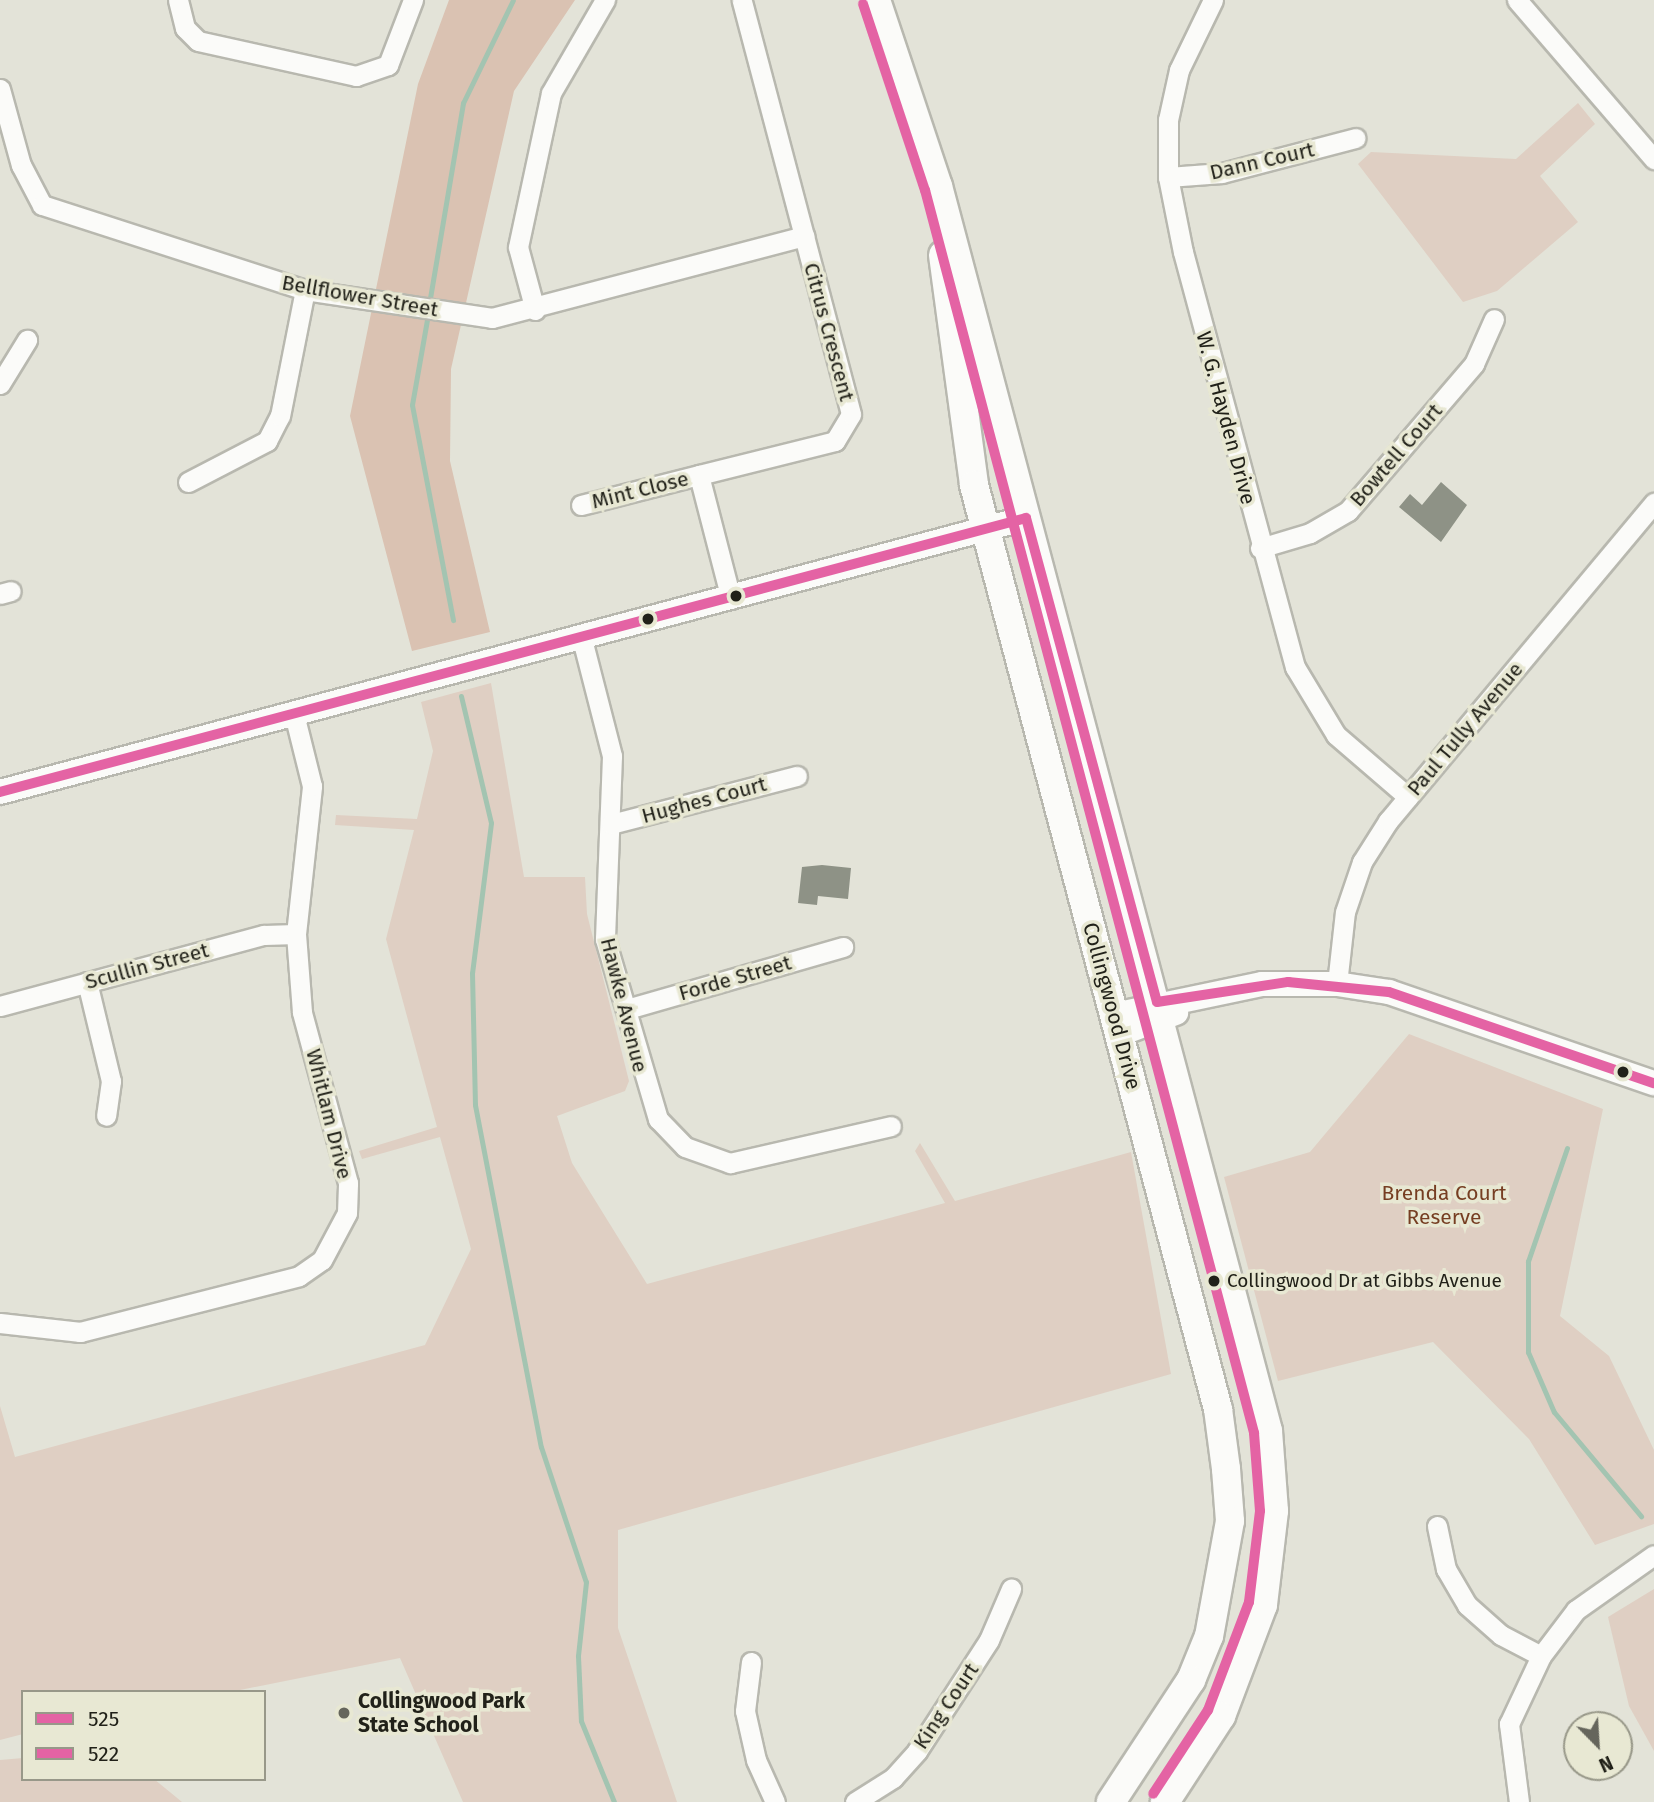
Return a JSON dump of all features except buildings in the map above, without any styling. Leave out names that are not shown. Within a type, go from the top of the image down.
[{"type":"main road","name":"Collingwood Drive","points":[[882,7],[938,186],[1258,1385],[1274,1511],[1266,1592],[1245,1664],[1221,1716],[1165,1802]]},
{"type":"main road","name":"Collingwood Drive","points":[[938,186],[961,409],[985,530],[1218,1409],[1230,1521],[1223,1576],[1191,1680],[1111,1802]]},
{"type":"street","points":[[178,0],[185,28],[198,41],[356,76],[388,65],[413,0]]},
{"type":"street","points":[[535,310],[518,247],[551,93],[606,0]]},
{"type":"street","name":"Citrus Crescent","points":[[699,475],[835,441],[849,426],[804,236],[742,0]]},
{"type":"street","name":"W. G. Hayden Drive","points":[[1213,0],[1179,70],[1168,120],[1168,177],[1283,637],[1321,717],[1408,797]]},
{"type":"street","points":[[1517,0],[1654,159]]},
{"type":"street","name":"Bellflower Street","points":[[0,89],[21,165],[42,205],[305,290],[492,318],[535,310],[804,236]]},
{"type":"street","name":"Dann Court","points":[[1168,177],[1222,173],[1355,138]]},
{"type":"street","points":[[188,482],[267,441],[280,416],[305,290]]},
{"type":"street","name":"Bowtell Court","points":[[1260,548],[1310,533],[1348,511],[1474,364],[1494,319]]},
{"type":"street","points":[[0,384],[27,340]]},
{"type":"street","points":[[699,475],[731,599]]},
{"type":"street","name":"Mint Close","points":[[581,505],[699,475]]},
{"type":"street","name":"Paul Tully Avenue","points":[[1337,984],[1345,912],[1362,862],[1408,797],[1654,503]]},
{"type":"street","points":[[0,792],[524,655],[1026,518]]},
{"type":"street","name":"Hawke Avenue","points":[[582,639],[612,756],[605,939],[658,1119],[685,1147],[709,1159],[747,1163],[891,1126]]},
{"type":"street","name":"Whitlam Drive","points":[[0,1323],[80,1332],[113,1326],[299,1276],[322,1260],[347,1213],[348,1183],[302,1012],[296,934],[312,786],[295,714]]},
{"type":"street","name":"Hughes Court","points":[[611,824],[797,776]]},
{"type":"street","name":"Scullin Street","points":[[0,1006],[264,935],[296,934]]},
{"type":"street","name":"Forde Street","points":[[627,1009],[843,947]]},
{"type":"street","points":[[87,982],[111,1081],[106,1116]]},
{"type":"street","points":[[1117,1025],[1262,984],[1337,984],[1389,992],[1654,1083]]},
{"type":"street","points":[[1437,1526],[1446,1569],[1467,1605],[1541,1656]]},
{"type":"street","points":[[1519,1802],[1509,1724],[1541,1656],[1576,1610],[1654,1555]]},
{"type":"street","name":"King Court","points":[[855,1802],[893,1778],[917,1751],[989,1640],[1011,1589]]},
{"type":"street","points":[[751,1662],[746,1711],[756,1760],[775,1802]]},
{"type":"green space","points":[[1578,103],[1595,124],[1540,176],[1578,222],[1497,291],[1463,302],[1358,164],[1371,152],[1516,159]]},
{"type":"green space","points":[[491,683],[524,877],[585,877],[587,914],[629,1081],[625,1091],[557,1116],[572,1163],[647,1284],[945,1203],[915,1151],[920,1143],[955,1201],[1131,1152],[1171,1374],[618,1530],[618,1628],[677,1802],[463,1802],[400,1658],[240,1690],[21,1690],[21,1735],[0,1740],[0,1406],[15,1457],[425,1345],[471,1249],[440,1137],[362,1159],[359,1151],[437,1127],[386,939],[414,830],[335,825],[336,815],[417,819],[433,751],[421,702]]},
{"type":"green space","name":"Brenda Court Reserve","points":[[1409,1034],[1603,1109],[1560,1316],[1609,1356],[1654,1450],[1654,1524],[1595,1545],[1529,1439],[1433,1342],[1278,1381],[1224,1177],[1310,1152]]},
{"type":"green space","points":[[1654,1589],[1654,1751],[1629,1706],[1608,1617]]},
{"type":"green space","points":[[21,1758],[21,1781],[156,1781],[182,1802],[0,1802],[0,1760]]},
{"type":"shaded area","points":[[449,0],[575,0],[514,91],[451,369],[450,461],[490,632],[412,651],[350,416],[418,84]]},
{"type":"waterway","points":[[429,304],[463,103],[513,0]]},
{"type":"waterway","points":[[428,314],[412,405],[453,620]]},
{"type":"waterway","points":[[461,696],[491,823],[472,973],[475,1105],[541,1447],[586,1582],[578,1656],[581,1721],[614,1802]]},
{"type":"waterway","points":[[1567,1148],[1528,1261],[1528,1352],[1554,1412],[1641,1516]]},
{"type":"transit line","name":"522","points":[[863,4],[925,190],[1254,1433],[1260,1511],[1249,1602],[1208,1710],[1153,1794]]},
{"type":"transit line","name":"525","points":[[0,792],[1026,518],[1157,1002],[1288,982],[1389,992],[1654,1083]]},
{"type":"place","name":"Collingwood Dr at Gibbs Avenue","points":[[1214,1281]]},
{"type":"place","name":"Collingwood Park State School","points":[[344,1713]]}]
